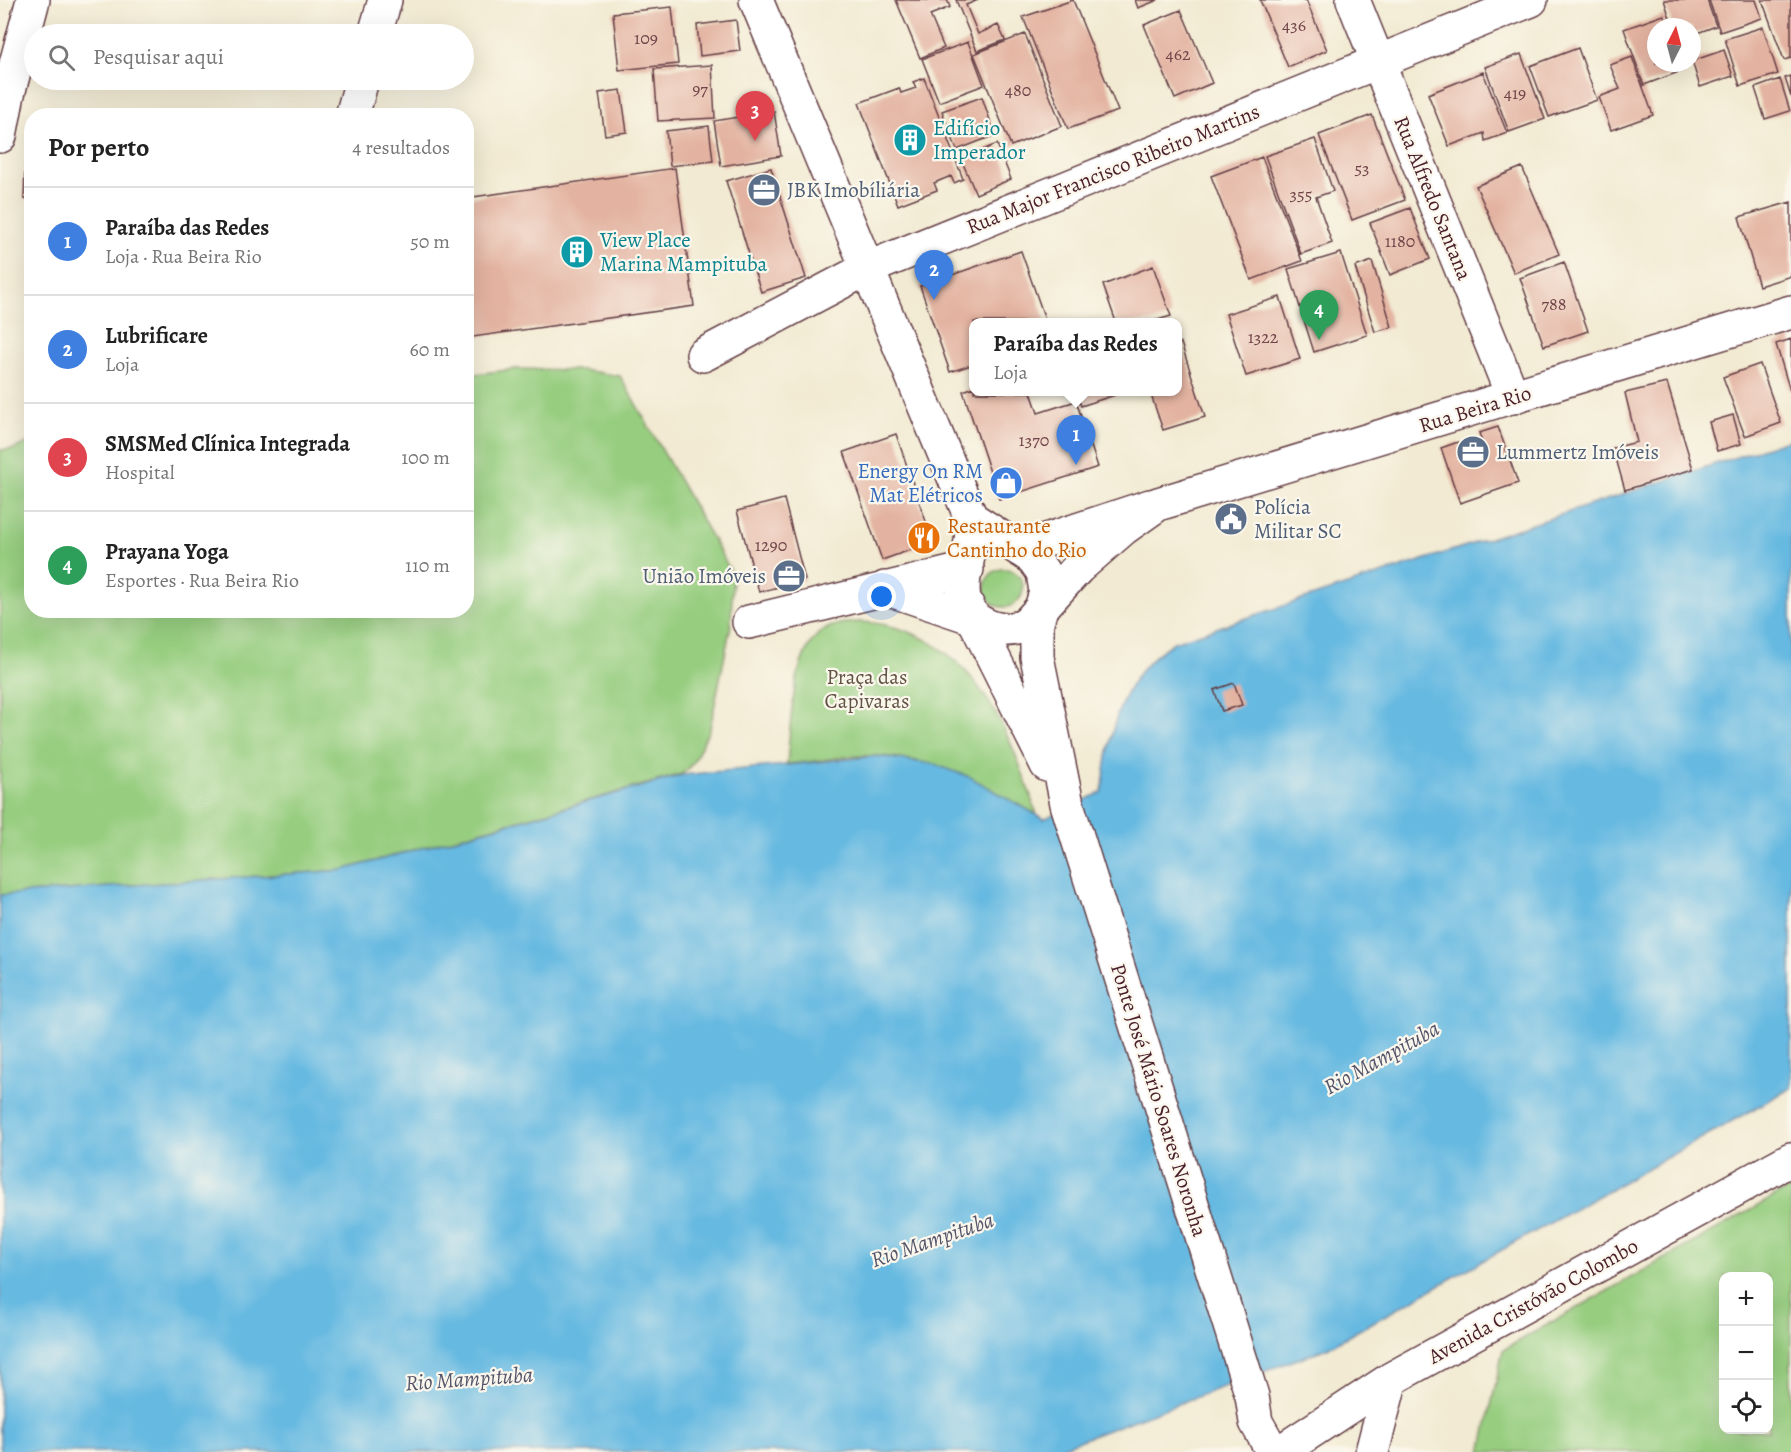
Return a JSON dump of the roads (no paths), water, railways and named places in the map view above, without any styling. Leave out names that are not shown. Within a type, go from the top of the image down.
[{"type":"main road","points":[[26,24],[33,0]]},
{"type":"main road","points":[[378,24],[386,0]]},
{"type":"main road","points":[[756,0],[971,518],[972,533],[962,589],[964,599],[1067,804]]},
{"type":"main road","name":"Rua Alfredo Santana","points":[[1353,0],[1514,397]]},
{"type":"main road","name":"Rua Major Francisco Ribeiro Martins","points":[[704,355],[866,269],[1531,0]]},
{"type":"main road","points":[[0,136],[4,94],[24,29]]},
{"type":"main road","points":[[354,108],[359,90]]},
{"type":"main road","name":"Rua Beira Rio","points":[[748,622],[967,569],[976,557],[993,548],[1019,549],[1158,504],[1791,312]]},
{"type":"main road","name":"Rua Beira Rio","points":[[885,588],[974,618],[989,628],[1008,630],[1026,625],[1078,568],[1124,528],[1158,504]]},
{"type":"main road","points":[[971,518],[1033,558],[1043,572],[1046,592],[1039,612],[1037,657],[1067,804]]},
{"type":"main road","name":"Ponte José Mário Soares Noronha","points":[[1067,804],[1252,1396],[1256,1422],[1273,1452]]},
{"type":"main road","name":"Avenida Cristóvão Colombo","points":[[1280,1452],[1391,1379],[1791,1159]]},
{"type":"main road","points":[[1372,1452],[1391,1379]]},
{"type":"water","name":"Rio Mampituba","points":[[1791,439],[1791,1088],[1327,1348],[1049,1452],[0,1452],[0,895],[343,870],[682,775],[878,756],[933,764],[970,777],[1044,819],[1102,792],[1114,727],[1129,689],[1140,672],[1155,656],[1174,642]]},
{"type":"place","name":"Edifício Imperador","points":[[910,140]]},
{"type":"place","name":"SMSMed Clínica Integrada","points":[[755,141]]},
{"type":"place","name":"JBK Imobíliária","points":[[764,190]]},
{"type":"place","name":"View Place Marina Mampituba","points":[[577,252]]},
{"type":"place","name":"Lubrificare","points":[[934,300]]},
{"type":"place","name":"Prayana Yoga","points":[[1319,340]]},
{"type":"place","name":"Lummertz Imóveis","points":[[1473,452]]},
{"type":"place","name":"Paraíba das Redes","points":[[1076,465]]},
{"type":"place","name":"Energy On RM Mat Elétricos","points":[[1006,483]]},
{"type":"place","name":"Polícia Militar SC","points":[[1231,519]]},
{"type":"place","name":"Restaurante Cantinho do Rio","points":[[924,538]]},
{"type":"place","name":"União Imóveis","points":[[789,576]]},
{"type":"park label","name":"Praça das Capivaras","points":[[867,689]]}]
